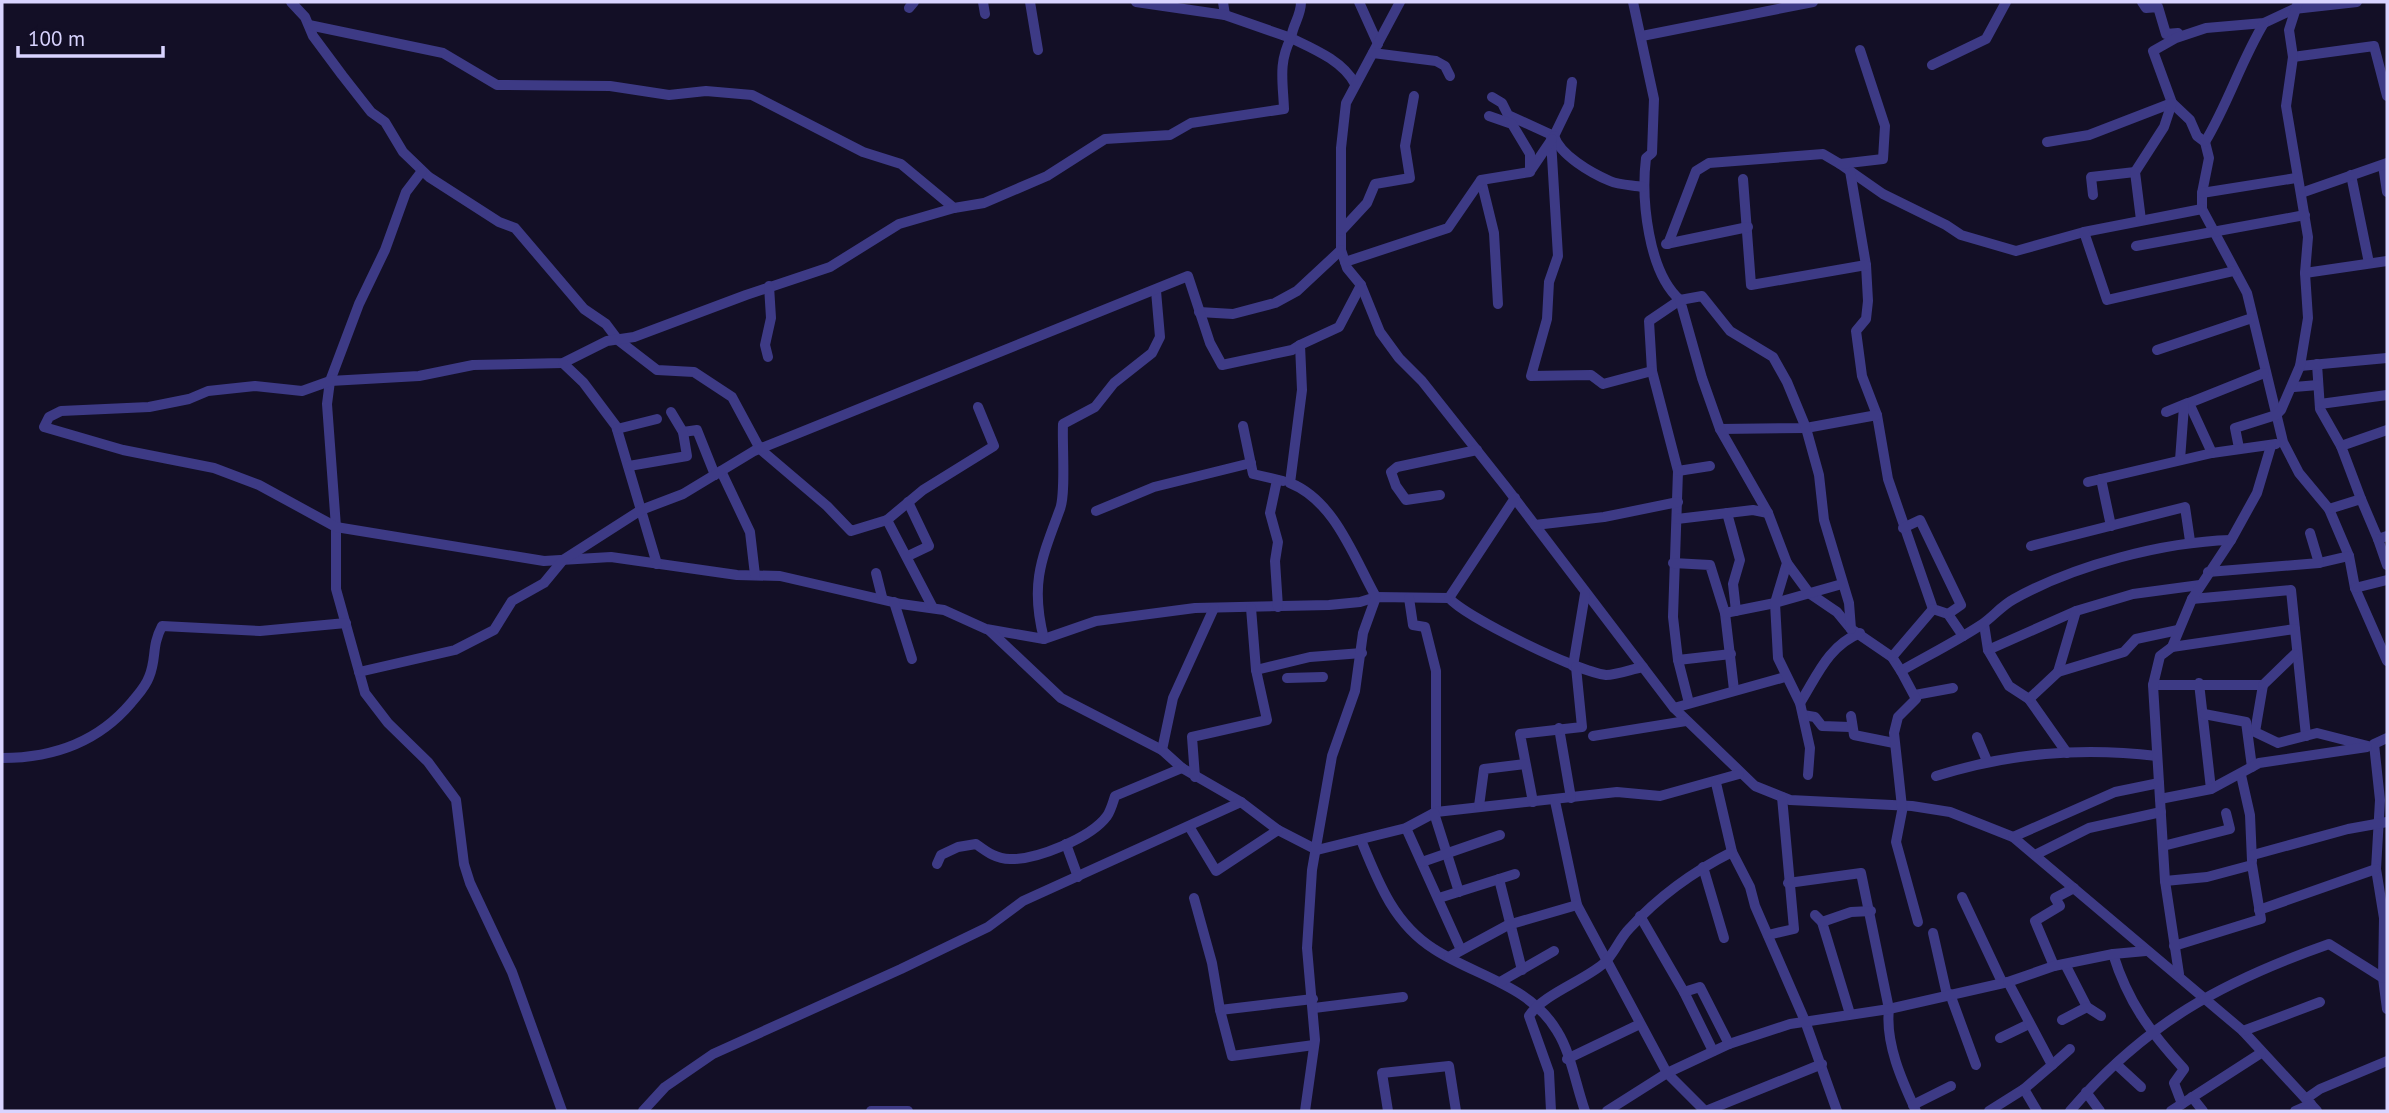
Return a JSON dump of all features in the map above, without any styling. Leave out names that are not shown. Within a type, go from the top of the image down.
[{"type":"street","points":[[290,2],[305,17],[342,75],[371,112],[385,122],[403,152],[422,172],[499,222],[515,228],[584,309],[606,324],[618,340],[657,370],[694,372],[732,397],[760,449],[827,506],[851,531],[887,520],[908,502],[994,446],[978,407]]},
{"type":"street","points":[[984,2],[985,14]]},
{"type":"street","points":[[1030,2],[1038,50]]},
{"type":"street","points":[[1136,2],[1225,15],[1291,38],[1333,60],[1349,72],[1355,84]]},
{"type":"street","points":[[1223,2],[1225,15]]},
{"type":"street","points":[[1301,2],[1301,15],[1294,24],[1291,38],[1282,55],[1280,78],[1284,109],[1191,123],[1170,135],[1105,139],[1047,176],[984,203],[954,208],[900,225],[830,267],[769,286],[634,337],[607,341],[563,363],[473,365],[419,376],[330,381],[302,391],[255,386],[208,391],[190,399],[149,407],[120,406],[61,411],[49,417],[44,427],[123,450],[214,468],[259,485],[336,527],[544,561],[611,557],[737,575],[780,576],[882,597],[894,602],[933,608],[989,630],[1044,639],[1096,621],[1214,608],[1345,604],[1376,597],[1449,598],[1458,608],[1478,619],[1575,666],[1608,675],[1643,667]]},
{"type":"street","points":[[1359,2],[1375,49]]},
{"type":"street","points":[[1400,2],[1346,103],[1342,148],[1341,231],[1341,250],[1345,262],[1361,285],[1380,332],[1477,450],[1674,708],[1740,774],[1755,786],[1782,797],[1790,800],[1950,812],[2013,837],[2146,951],[2179,974],[2243,1031],[2312,1105]]},
{"type":"street","points":[[1633,2],[1654,99],[1652,153],[1646,158],[1643,187],[1652,246],[1672,293],[1680,300],[1702,379],[1720,429],[1768,513],[1787,563],[1809,593],[1892,657],[1916,695],[1916,699],[1898,717],[1894,743],[1902,784],[1903,807],[1896,842],[1918,922]]},
{"type":"street","points":[[1642,36],[1790,4],[1813,2]]},
{"type":"street","points":[[1932,65],[1986,39],[2006,2]]},
{"type":"street","points":[[2142,2],[2146,8],[2158,7],[2166,34],[2264,23],[2296,6],[2357,2]]},
{"type":"street","points":[[2239,449],[2235,428],[2276,415],[2294,387],[2308,318],[2305,215],[2296,178],[2286,106],[2293,57],[2289,30],[2296,6]]},
{"type":"street","points":[[2205,142],[2222,115],[2247,52],[2264,23]]},
{"type":"street","points":[[309,25],[443,53],[497,85],[610,86],[669,95],[706,91],[752,95],[863,152],[901,164],[954,208]]},
{"type":"street","points":[[2206,28],[2165,42],[2153,51],[2172,103],[2190,120],[2197,136],[2205,142],[2209,158],[2202,193],[2202,209],[2216,229],[2234,271],[2247,293],[2264,373],[2283,442],[2298,474],[2329,509],[2349,556],[2355,588],[2387,660]]},
{"type":"street","points":[[2293,57],[2374,47],[2387,96]]},
{"type":"street","points":[[1375,49],[1436,61],[1445,66],[1450,76]]},
{"type":"street","points":[[1840,164],[1883,159],[1885,125],[1860,50]]},
{"type":"street","points":[[1345,262],[1448,228],[1481,180],[1530,172],[1553,138],[1569,105],[1572,82]]},
{"type":"street","points":[[1341,231],[1367,203],[1376,184],[1410,178],[1405,146],[1414,96]]},
{"type":"street","points":[[1492,97],[1502,103],[1530,153],[1530,172]]},
{"type":"street","points":[[2047,142],[2089,135],[2172,103]]},
{"type":"street","points":[[2141,220],[2135,172],[2164,127],[2172,103]]},
{"type":"street","points":[[1489,116],[1510,119],[1553,138],[1573,158],[1611,182],[1643,187]]},
{"type":"street","points":[[1553,138],[1558,256],[1549,282],[1547,319],[1531,376],[1591,375],[1603,384],[1652,371]]},
{"type":"street","points":[[1668,244],[1696,172],[1709,163],[1823,154],[1883,194],[1961,235],[2016,251],[2084,232],[2202,209]]},
{"type":"street","points":[[2301,193],[2385,164],[2387,192]]},
{"type":"street","points":[[1850,171],[1866,265],[1868,301],[1866,319],[1856,331],[1857,352],[1862,376],[1877,415],[1888,479],[1933,609]]},
{"type":"street","points":[[422,172],[406,192],[385,250],[359,304],[330,381],[327,404],[336,527],[336,589],[365,693],[388,723],[428,762],[456,800],[464,864],[470,883],[512,972],[562,1111]]},
{"type":"street","points":[[2093,195],[2091,177],[2135,172]]},
{"type":"street","points":[[2351,175],[2369,263]]},
{"type":"street","points":[[2202,193],[2296,178]]},
{"type":"street","points":[[1743,179],[1751,285],[1866,265]]},
{"type":"street","points":[[1481,180],[1494,233],[1498,304]]},
{"type":"street","points":[[2136,246],[2216,229],[2305,215]]},
{"type":"street","points":[[1652,246],[1748,227]]},
{"type":"street","points":[[2084,232],[2107,300],[2234,271]]},
{"type":"street","points":[[1199,312],[1233,314],[1275,303],[1297,291],[1341,250]]},
{"type":"street","points":[[2305,273],[2387,261]]},
{"type":"street","points":[[359,672],[455,650],[494,630],[512,601],[544,583],[563,560],[641,510],[683,494],[760,449],[1188,276],[1199,312],[1222,365],[1292,350],[1339,327],[1361,285]]},
{"type":"street","points":[[768,357],[765,345],[771,318],[769,286]]},
{"type":"street","points":[[1044,639],[1035,593],[1040,566],[1060,509],[1063,424],[1095,407],[1114,383],[1152,353],[1160,337],[1156,290]]},
{"type":"street","points":[[1689,703],[1678,660],[1673,617],[1678,471],[1652,371],[1649,321],[1680,300],[1702,296],[1730,331],[1773,358],[1806,428],[1819,475],[1824,520],[1856,631]]},
{"type":"street","points":[[2157,350],[2252,318]]},
{"type":"street","points":[[1290,483],[1302,390],[1300,345]]},
{"type":"street","points":[[2300,366],[2387,358]]},
{"type":"street","points":[[563,363],[583,382],[617,429],[657,564]]},
{"type":"street","points":[[2317,363],[2320,404],[2341,446],[2361,499],[2382,538],[2387,565]]},
{"type":"street","points":[[2166,412],[2264,373]]},
{"type":"street","points":[[2294,387],[2318,385]]},
{"type":"street","points":[[2320,404],[2387,395]]},
{"type":"street","points":[[2186,404],[2212,453]]},
{"type":"street","points":[[2180,460],[2186,404]]},
{"type":"street","points":[[629,466],[687,456],[683,432],[671,412]]},
{"type":"street","points":[[1720,429],[1806,428],[1877,415]]},
{"type":"street","points":[[617,429],[657,419]]},
{"type":"street","points":[[1243,426],[1253,474],[1290,483],[1311,495],[1330,515],[1376,597],[1363,634],[1355,691],[1332,756],[1312,870],[1307,948],[1314,1045],[1306,1111]]},
{"type":"street","points":[[683,432],[697,430],[750,532],[755,575]]},
{"type":"street","points":[[2341,446],[2387,430]]},
{"type":"street","points":[[2088,482],[2212,453],[2271,446],[2283,442]]},
{"type":"street","points":[[2172,647],[2200,584],[2231,540],[2257,492],[2271,446]]},
{"type":"street","points":[[1440,495],[1406,500],[1396,486],[1391,472],[1397,467],[1477,450]]},
{"type":"street","points":[[1096,511],[1154,487],[1251,463]]},
{"type":"street","points":[[1678,471],[1710,466]]},
{"type":"street","points":[[2101,479],[2111,526]]},
{"type":"street","points":[[1277,480],[1270,513],[1279,542],[1275,561],[1278,607]]},
{"type":"street","points":[[1449,598],[1514,498]]},
{"type":"street","points":[[2329,509],[2361,499]]},
{"type":"street","points":[[908,502],[929,546],[908,556]]},
{"type":"street","points":[[1535,525],[1604,517],[1678,502]]},
{"type":"street","points":[[2031,546],[2185,508],[2190,541]]},
{"type":"street","points":[[1677,519],[1753,510],[1768,513]]},
{"type":"street","points":[[1727,513],[1740,560],[1733,584],[1730,612],[1734,690]]},
{"type":"street","points":[[887,520],[933,608]]},
{"type":"street","points":[[1903,528],[1920,520],[1961,605],[1948,614]]},
{"type":"street","points":[[2310,533],[2319,563]]},
{"type":"street","points":[[1901,671],[1984,624],[1996,610],[2015,598],[2051,582],[2091,568],[2190,541],[2231,540]]},
{"type":"street","points":[[2208,572],[2319,563],[2349,556]]},
{"type":"street","points":[[1673,563],[1710,565],[1730,612]]},
{"type":"street","points":[[1787,563],[1775,603],[1778,658],[1800,703],[1811,748],[1808,775]]},
{"type":"street","points":[[876,573],[882,597]]},
{"type":"street","points":[[2355,588],[2387,580]]},
{"type":"street","points":[[1730,612],[1775,603],[1842,584]]},
{"type":"street","points":[[1988,650],[2076,611],[2133,594],[2200,584]]},
{"type":"street","points":[[2192,599],[2291,590],[2295,654],[2306,736]]},
{"type":"street","points":[[1533,803],[1520,734],[1582,727],[1575,666],[1585,594]]},
{"type":"street","points":[[1409,598],[1413,625],[1425,627],[1436,671],[1435,813],[1459,892]]},
{"type":"street","points":[[894,602],[912,659]]},
{"type":"street","points":[[1162,750],[1173,698],[1214,608]]},
{"type":"street","points":[[1195,777],[1192,737],[1267,720],[1256,670],[1251,608]]},
{"type":"street","points":[[1933,609],[1948,614],[1963,636]]},
{"type":"street","points":[[1892,657],[1933,609]]},
{"type":"street","points":[[2058,672],[2076,611]]},
{"type":"street","points":[[2,758],[60,751],[96,735],[112,723],[143,690],[154,664],[154,641],[162,626],[260,631],[346,623]]},
{"type":"street","points":[[1984,624],[1988,650],[2009,686],[2029,699],[2067,752]]},
{"type":"street","points":[[2179,974],[2162,846],[2154,685],[2160,656],[2172,647],[2295,629]]},
{"type":"street","points":[[989,630],[1061,698],[1162,750],[1181,768],[1241,802],[1278,830],[1317,850],[1406,828],[1435,813],[1617,792],[1660,796],[1716,783],[1740,774]]},
{"type":"street","points":[[2029,699],[2058,672],[2124,652],[2136,639],[2178,630]]},
{"type":"street","points":[[1800,703],[1817,670],[1856,631]]},
{"type":"street","points":[[1256,670],[1310,657],[1362,653]]},
{"type":"street","points":[[1678,660],[1731,654]]},
{"type":"street","points":[[2295,654],[2263,685],[2255,732],[2278,743],[2317,733],[2371,745]]},
{"type":"street","points":[[1310,657],[1310,677]]},
{"type":"street","points":[[1287,678],[1323,677]]},
{"type":"street","points":[[1674,708],[1785,677]]},
{"type":"street","points":[[2199,684],[2211,789]]},
{"type":"street","points":[[2154,685],[2263,685]]},
{"type":"street","points":[[1916,695],[1953,688]]},
{"type":"street","points":[[2204,714],[2246,722],[2252,767]]},
{"type":"street","points":[[1803,715],[1815,716],[1822,726],[1851,721],[1854,735],[1894,743]]},
{"type":"street","points":[[1593,736],[1686,721]]},
{"type":"street","points":[[1559,728],[1571,798]]},
{"type":"street","points":[[1977,737],[1987,761]]},
{"type":"street","points":[[2160,799],[2211,789],[2252,767],[2282,759],[2371,745],[2387,738]]},
{"type":"street","points":[[2371,745],[2383,823],[2376,869],[2386,938],[2383,978],[2387,1009]]},
{"type":"street","points":[[1936,776],[1987,761],[2067,752],[2157,756]]},
{"type":"street","points":[[1479,806],[1484,769],[1525,764]]},
{"type":"street","points":[[937,864],[940,855],[958,847],[976,844],[991,855],[1010,859],[1066,844],[1090,831],[1107,816],[1115,796],[1181,768]]},
{"type":"street","points":[[2174,946],[2261,919],[2252,860],[2250,815],[2241,775]]},
{"type":"street","points":[[1716,783],[1732,852],[1750,887],[1805,1021],[1837,1111]]},
{"type":"street","points":[[2013,837],[2115,792],[2159,783]]},
{"type":"street","points":[[1768,935],[1794,929],[1782,797]]},
{"type":"street","points":[[1555,800],[1577,905],[1667,1073],[1706,1111],[1822,1064]]},
{"type":"street","points":[[643,1111],[665,1087],[713,1054],[988,927],[1023,901],[1190,828],[1241,802]]},
{"type":"street","points":[[2035,855],[2089,828],[2161,812]]},
{"type":"street","points":[[2162,846],[2230,829],[2227,813]]},
{"type":"street","points":[[2165,881],[2207,877],[2348,829],[2383,823]]},
{"type":"street","points":[[1190,828],[1216,871],[1278,830]]},
{"type":"street","points":[[1406,828],[1461,950]]},
{"type":"street","points":[[1422,862],[1500,835]]},
{"type":"street","points":[[1361,840],[1381,891],[1403,922],[1433,949],[1521,992],[1557,1030],[1585,1111]]},
{"type":"street","points":[[1066,844],[1078,877]]},
{"type":"street","points":[[1551,1111],[1549,1072],[1529,1016],[1534,1007],[1583,980],[1607,961],[1640,916],[1654,902],[1703,867],[1732,852]]},
{"type":"street","points":[[1703,867],[1724,938]]},
{"type":"street","points":[[2259,909],[2376,869]]},
{"type":"street","points":[[1788,883],[1861,873],[1871,911],[1889,1009],[1888,1020],[1900,1076],[1915,1108],[1951,1086]]},
{"type":"street","points":[[1439,898],[1515,874]]},
{"type":"street","points":[[1499,879],[1508,925],[1522,970]]},
{"type":"street","points":[[2074,888],[2055,898],[2060,906],[2035,921],[2059,965],[2087,1007],[2101,1016]]},
{"type":"street","points":[[1962,897],[2005,982],[2052,1065]]},
{"type":"street","points":[[1194,898],[1212,963],[1232,1056],[1314,1045]]},
{"type":"street","points":[[1449,957],[1508,925],[1577,905]]},
{"type":"street","points":[[1850,1014],[1819,918],[1871,911]]},
{"type":"street","points":[[1640,916],[1684,992],[1713,1051]]},
{"type":"street","points":[[1933,933],[1948,995],[1976,1065]]},
{"type":"street","points":[[2070,1111],[2086,1092],[2150,1033],[2203,997],[2260,968],[2329,944],[2383,978]]},
{"type":"street","points":[[1500,982],[1554,951]]},
{"type":"street","points":[[1607,1111],[1667,1073],[1713,1051],[1805,1021],[1889,1009],[2005,982],[2059,965],[2113,954],[2146,951]]},
{"type":"street","points":[[2113,954],[2124,990],[2150,1033],[2184,1069],[2174,1083],[2182,1104]]},
{"type":"street","points":[[1684,992],[1700,987],[1729,1044]]},
{"type":"street","points":[[1220,1010],[1402,997]]},
{"type":"street","points":[[2243,1031],[2320,1002]]},
{"type":"street","points":[[2062,1020],[2087,1007]]},
{"type":"street","points":[[1567,1059],[1640,1024]]},
{"type":"street","points":[[2000,1038],[2029,1024]]},
{"type":"street","points":[[1989,1111],[2024,1089],[2070,1049]]},
{"type":"street","points":[[2171,1111],[2261,1053]]},
{"type":"street","points":[[2295,1111],[2312,1105],[2320,1089],[2387,1061]]},
{"type":"street","points":[[2116,1064],[2141,1087]]},
{"type":"street","points":[[1388,1111],[1382,1073],[1448,1066],[1456,1111]]},
{"type":"street","points":[[2024,1089],[2037,1111]]},
{"type":"street","points":[[2086,1092],[2101,1111]]},
{"type":"street","points":[[2192,1097],[2203,1111]]},
{"type":"street","points":[[871,1111],[908,1111]]}]
